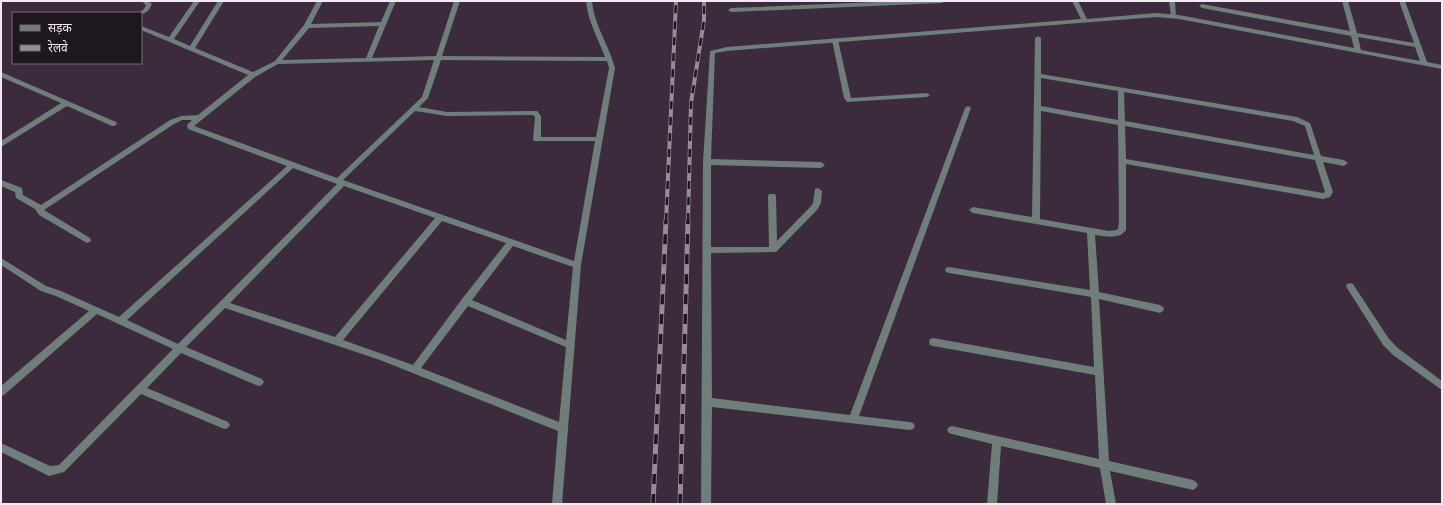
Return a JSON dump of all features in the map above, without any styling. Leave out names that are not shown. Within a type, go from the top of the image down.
[{"type":"street","points":[[142,12],[146,10],[149,4],[144,1]]},
{"type":"street","points":[[170,40],[197,1]]},
{"type":"street","points":[[191,49],[221,1]]},
{"type":"street","points":[[320,1],[307,26],[277,62],[253,75],[199,117],[190,125],[190,127],[292,165],[577,265]]},
{"type":"street","points":[[368,60],[393,1]]},
{"type":"street","points":[[1,447],[49,470],[61,468],[223,304],[340,182],[414,109],[427,94],[457,1]]},
{"type":"street","points":[[556,504],[577,265],[598,139],[611,74],[610,59],[591,18],[589,1]]},
{"type":"street","points":[[731,10],[942,1]]},
{"type":"street","points":[[1076,1],[1085,20]]},
{"type":"street","points":[[1172,1],[1174,16]]},
{"type":"street","points":[[1344,1],[1358,50]]},
{"type":"street","points":[[1402,1],[1424,63]]},
{"type":"street","points":[[1202,6],[1418,46]]},
{"type":"street","points":[[706,504],[707,162],[712,52],[727,49],[835,40],[1156,15],[1174,16],[1442,66]]},
{"type":"street","points":[[307,26],[384,24]]},
{"type":"street","points":[[142,28],[253,75]]},
{"type":"street","points":[[1036,221],[1038,38]]},
{"type":"street","points":[[835,40],[847,98],[849,100],[926,95]]},
{"type":"street","points":[[277,62],[439,58],[610,59]]},
{"type":"street","points":[[1,74],[114,124]]},
{"type":"street","points":[[1037,75],[1303,121],[1308,126],[1329,192],[1327,195],[1323,196],[1123,161]]},
{"type":"street","points":[[974,210],[1114,234],[1122,230],[1123,124],[1121,89]]},
{"type":"street","points":[[1,144],[67,103]]},
{"type":"street","points":[[853,420],[968,108]]},
{"type":"street","points":[[1037,108],[1344,163]]},
{"type":"street","points":[[414,109],[447,114],[536,113],[538,116],[537,139],[598,139]]},
{"type":"street","points":[[40,209],[172,122],[181,118],[199,117]]},
{"type":"street","points":[[707,162],[821,165]]},
{"type":"street","points":[[120,321],[292,165]]},
{"type":"street","points":[[1,183],[19,190],[19,196],[40,209],[42,214],[87,240]]},
{"type":"street","points":[[707,250],[773,250],[814,208],[817,203],[818,191]]},
{"type":"street","points":[[772,196],[773,250]]},
{"type":"street","points":[[336,342],[441,217]]},
{"type":"street","points":[[1091,230],[1104,464],[1111,504]]},
{"type":"street","points":[[414,370],[511,242]]},
{"type":"street","points":[[1,261],[44,288],[259,382]]},
{"type":"street","points":[[949,270],[1094,294],[1160,309]]},
{"type":"street","points":[[1350,286],[1386,342],[1396,352],[1442,386]]},
{"type":"street","points":[[465,301],[570,344]]},
{"type":"street","points":[[223,304],[414,370],[563,428]]},
{"type":"street","points":[[1,392],[96,310]]},
{"type":"street","points":[[933,342],[1099,372]]},
{"type":"street","points":[[139,389],[225,425]]},
{"type":"street","points":[[707,402],[910,426]]},
{"type":"street","points":[[952,430],[1193,484]]},
{"type":"street","points":[[992,504],[996,440]]},
{"type":"railway","points":[[666,221],[676,1]]},
{"type":"railway","points":[[688,221],[691,103],[704,20],[704,1]]},
{"type":"railway","points":[[653,504],[666,220]]},
{"type":"railway","points":[[680,504],[688,220]]}]
